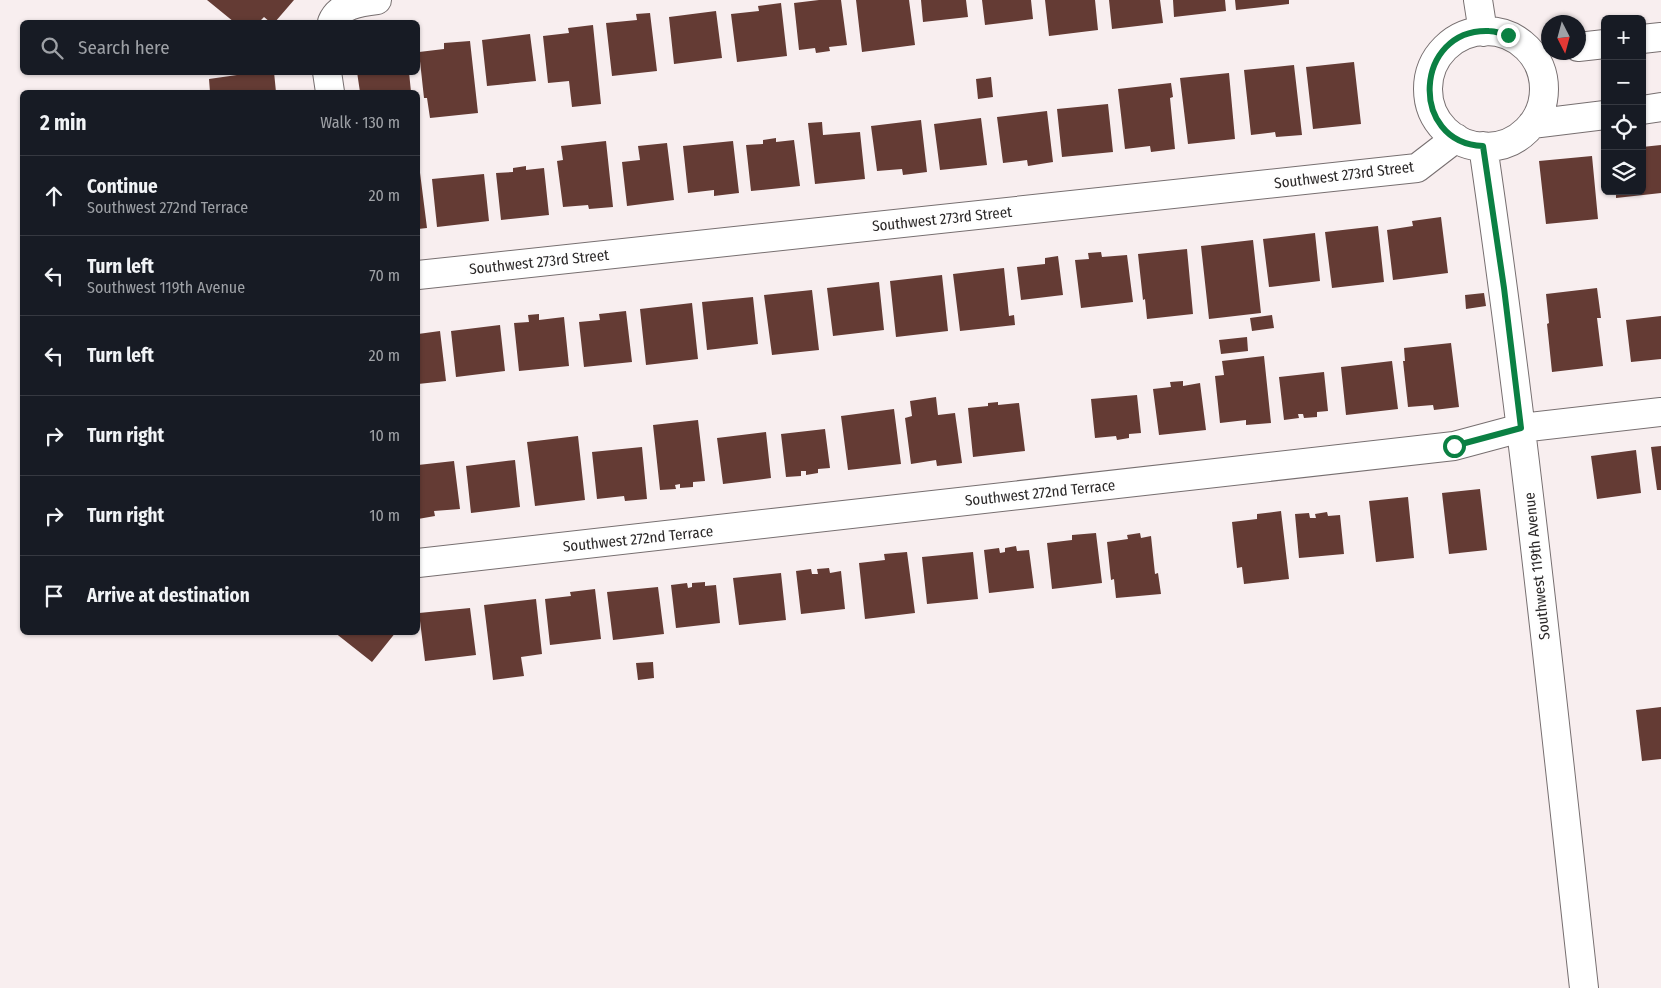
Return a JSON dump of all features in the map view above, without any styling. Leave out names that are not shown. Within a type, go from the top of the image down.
[{"type":"street","points":[[333,20],[354,2],[377,0]]},
{"type":"street","points":[[1478,0],[1483,32]]},
{"type":"street","points":[[1489,31],[1508,35],[1540,52],[1537,60],[1544,77],[1544,96],[1539,115],[1528,130],[1512,141],[1493,146],[1483,146],[1473,145],[1456,138],[1441,125],[1432,109],[1428,90],[1431,72],[1439,55],[1453,41],[1470,33],[1489,31]]},
{"type":"street","points":[[1646,39],[1661,37]]},
{"type":"street","points":[[1586,46],[1601,44]]},
{"type":"street","points":[[327,75],[330,90]]},
{"type":"street","points":[[1646,110],[1661,108]]},
{"type":"street","points":[[1532,124],[1601,115]]},
{"type":"street","name":"Southwest 273rd Street","points":[[420,275],[1417,168],[1456,138]]},
{"type":"street","name":"Southwest 119th Avenue","points":[[1483,146],[1504,288],[1521,428],[1584,988]]},
{"type":"street","name":"Southwest 272nd Terrace","points":[[420,563],[1454,446],[1521,428],[1661,412]]},
{"type":"building","points":[[207,0],[294,0],[277,20],[268,20],[264,17],[261,20],[232,20]]},
{"type":"building","points":[[841,0],[847,45],[829,47],[830,51],[816,53],[815,48],[799,50],[794,3]]},
{"type":"building","points":[[856,0],[909,0],[915,45],[862,52]]},
{"type":"building","points":[[921,0],[966,0],[968,17],[923,22]]},
{"type":"building","points":[[982,0],[1031,0],[1033,19],[985,25]]},
{"type":"building","points":[[1045,0],[1095,0],[1098,30],[1049,36]]},
{"type":"building","points":[[1109,0],[1160,0],[1163,23],[1112,29]]},
{"type":"building","points":[[1173,0],[1225,0],[1226,11],[1174,17]]},
{"type":"building","points":[[1235,0],[1289,0],[1289,4],[1236,10]]},
{"type":"building","points":[[781,3],[787,56],[737,62],[731,14],[759,11],[758,6]]},
{"type":"building","points":[[716,11],[722,58],[674,64],[669,17]]},
{"type":"building","points":[[650,13],[657,71],[612,76],[606,23],[637,20],[636,14]]},
{"type":"building","points":[[593,25],[601,104],[572,107],[569,81],[548,83],[543,36],[569,33],[568,28]]},
{"type":"building","points":[[530,34],[536,81],[487,86],[482,40]]},
{"type":"building","points":[[470,41],[478,113],[430,118],[427,98],[424,98],[420,52],[444,49],[444,43]]},
{"type":"building","points":[[1354,62],[1361,124],[1313,129],[1306,67]]},
{"type":"building","points":[[1294,65],[1302,135],[1276,137],[1275,132],[1251,135],[1244,70]]},
{"type":"building","points":[[1229,73],[1235,139],[1188,144],[1180,78]]},
{"type":"building","points":[[236,75],[274,75],[276,90],[210,90],[209,79]]},
{"type":"building","points":[[357,75],[409,75],[411,90],[360,90]]},
{"type":"building","points":[[991,77],[993,97],[978,99],[976,79]]},
{"type":"building","points":[[1171,83],[1173,97],[1170,98],[1175,149],[1151,152],[1150,146],[1125,149],[1118,89]]},
{"type":"building","points":[[1108,104],[1113,152],[1062,157],[1057,109]]},
{"type":"building","points":[[1047,111],[1053,162],[1028,166],[1027,160],[1003,163],[997,117]]},
{"type":"building","points":[[981,118],[987,165],[940,170],[934,124]]},
{"type":"building","points":[[921,120],[927,172],[903,175],[902,169],[877,171],[871,126]]},
{"type":"building","points":[[822,122],[823,135],[860,132],[865,179],[815,184],[808,123]]},
{"type":"building","points":[[776,138],[776,142],[794,140],[800,186],[751,191],[746,145],[763,144],[763,140]]},
{"type":"building","points":[[606,141],[613,207],[589,209],[588,205],[563,207],[557,161],[563,160],[561,146]]},
{"type":"building","points":[[733,141],[739,193],[714,196],[714,190],[688,193],[683,146]]},
{"type":"building","points":[[667,143],[674,200],[627,206],[622,162],[640,160],[638,146]]},
{"type":"building","points":[[1661,145],[1661,193],[1646,195],[1646,147]]},
{"type":"building","points":[[1592,156],[1598,219],[1546,224],[1539,161]]},
{"type":"building","points":[[526,166],[526,170],[544,168],[549,215],[501,220],[496,173],[513,172],[513,168]]},
{"type":"building","points":[[420,173],[427,228],[420,229]]},
{"type":"building","points":[[484,174],[489,221],[437,227],[432,179]]},
{"type":"building","points":[[1616,195],[1643,195],[1616,198]]},
{"type":"building","points":[[1441,217],[1448,273],[1393,280],[1387,230],[1413,226],[1412,221]]},
{"type":"building","points":[[1378,226],[1384,282],[1332,288],[1325,232]]},
{"type":"building","points":[[1315,233],[1320,281],[1269,287],[1263,239]]},
{"type":"building","points":[[1253,240],[1261,313],[1209,319],[1201,246]]},
{"type":"building","points":[[1187,249],[1193,314],[1147,319],[1138,254]]},
{"type":"building","points":[[1101,252],[1102,257],[1127,255],[1133,302],[1081,308],[1075,260],[1089,259],[1088,253]]},
{"type":"building","points":[[1058,256],[1063,295],[1021,300],[1017,267],[1045,264],[1045,258]]},
{"type":"building","points":[[1004,268],[1009,316],[1014,315],[1015,325],[960,331],[953,274]]},
{"type":"building","points":[[942,275],[948,331],[896,337],[890,281]]},
{"type":"building","points":[[879,282],[884,330],[833,336],[827,288]]},
{"type":"building","points":[[1597,288],[1601,318],[1597,318],[1603,366],[1552,372],[1546,294]]},
{"type":"building","points":[[812,290],[819,350],[772,355],[764,295]]},
{"type":"building","points":[[1484,293],[1486,306],[1466,309],[1465,295]]},
{"type":"building","points":[[753,297],[758,344],[707,350],[702,302]]},
{"type":"building","points":[[692,303],[698,359],[646,365],[640,309]]},
{"type":"building","points":[[626,311],[632,362],[584,367],[579,322],[600,320],[599,314]]},
{"type":"building","points":[[539,314],[539,320],[564,317],[569,366],[519,371],[514,323],[529,322],[528,315]]},
{"type":"building","points":[[1272,315],[1274,328],[1252,331],[1250,318]]},
{"type":"building","points":[[1661,316],[1661,359],[1631,362],[1626,320]]},
{"type":"building","points":[[500,325],[505,371],[456,377],[451,331]]},
{"type":"building","points":[[440,331],[446,381],[420,384],[420,334]]},
{"type":"building","points":[[1247,337],[1248,351],[1221,354],[1219,340]]},
{"type":"building","points":[[1451,343],[1459,407],[1434,410],[1433,405],[1408,407],[1403,361],[1405,361],[1404,348]]},
{"type":"building","points":[[1264,356],[1271,423],[1246,425],[1246,420],[1220,423],[1215,376],[1224,375],[1222,361]]},
{"type":"building","points":[[1392,361],[1398,409],[1346,415],[1341,367]]},
{"type":"building","points":[[1324,372],[1328,411],[1317,412],[1317,417],[1304,418],[1303,414],[1298,414],[1299,418],[1284,420],[1279,377]]},
{"type":"building","points":[[1183,381],[1183,386],[1200,383],[1206,430],[1159,435],[1153,389],[1171,387],[1170,382]]},
{"type":"building","points":[[1137,395],[1141,433],[1129,434],[1129,438],[1117,440],[1116,436],[1095,438],[1091,399]]},
{"type":"building","points":[[936,397],[938,415],[955,413],[962,463],[937,466],[936,460],[911,464],[905,418],[912,416],[910,401]]},
{"type":"building","points":[[998,402],[998,405],[1019,403],[1025,451],[973,457],[968,408],[988,406],[988,403]]},
{"type":"building","points":[[894,409],[901,464],[848,470],[841,416]]},
{"type":"building","points":[[698,420],[705,481],[693,482],[693,487],[680,488],[680,484],[675,485],[676,489],[660,490],[653,425]]},
{"type":"building","points":[[825,429],[830,468],[818,469],[818,473],[806,475],[806,471],[801,471],[801,476],[786,477],[781,434]]},
{"type":"building","points":[[766,432],[771,478],[723,484],[717,438]]},
{"type":"building","points":[[578,436],[585,500],[535,506],[527,442]]},
{"type":"building","points":[[1661,446],[1661,490],[1657,490],[1651,447]]},
{"type":"building","points":[[642,447],[647,499],[625,501],[624,496],[597,499],[592,452]]},
{"type":"building","points":[[1636,450],[1641,493],[1597,499],[1591,456]]},
{"type":"building","points":[[515,460],[520,507],[471,513],[466,466]]},
{"type":"building","points":[[454,461],[460,509],[434,511],[435,516],[420,519],[420,465]]},
{"type":"building","points":[[1480,489],[1487,550],[1449,554],[1442,493]]},
{"type":"building","points":[[1408,497],[1414,558],[1376,562],[1369,501]]},
{"type":"building","points":[[1281,511],[1289,579],[1244,584],[1242,567],[1237,568],[1232,522],[1257,519],[1257,514]]},
{"type":"building","points":[[1327,512],[1328,516],[1340,515],[1344,554],[1299,558],[1295,514],[1309,513],[1310,518],[1316,518],[1315,514]]},
{"type":"building","points":[[1096,533],[1102,583],[1052,589],[1047,543],[1072,540],[1072,535]]},
{"type":"building","points":[[1140,533],[1141,538],[1151,536],[1155,574],[1158,573],[1161,594],[1116,598],[1114,579],[1111,580],[1107,542],[1128,539],[1127,535]]},
{"type":"building","points":[[1016,546],[1017,551],[1029,550],[1034,588],[989,593],[984,550],[999,548],[1000,553],[1005,552],[1005,548]]},
{"type":"building","points":[[907,552],[915,613],[865,619],[859,563],[885,560],[884,554]]},
{"type":"building","points":[[973,552],[978,599],[927,604],[922,557]]},
{"type":"building","points":[[829,568],[830,573],[841,571],[845,609],[801,614],[796,571],[811,569],[812,574],[818,574],[817,569]]},
{"type":"building","points":[[781,573],[786,620],[739,625],[733,578]]},
{"type":"building","points":[[705,582],[705,586],[716,585],[720,623],[676,628],[671,585],[687,583],[688,588],[692,587],[692,583]]},
{"type":"building","points":[[658,587],[664,634],[613,640],[607,592]]},
{"type":"building","points":[[595,589],[601,639],[550,645],[545,599],[571,596],[570,592]]},
{"type":"building","points":[[536,599],[542,654],[521,657],[524,676],[493,680],[484,605]]},
{"type":"building","points":[[470,608],[476,655],[425,661],[420,613]]},
{"type":"building","points":[[338,635],[394,635],[372,662]]},
{"type":"building","points":[[653,662],[654,678],[638,680],[636,663]]},
{"type":"building","points":[[1661,707],[1661,759],[1642,761],[1636,710]]},
{"type":"route","points":[[1454,446],[1521,428],[1504,288],[1483,146],[1473,145],[1456,138],[1441,125],[1432,109],[1428,90],[1431,72],[1439,55],[1453,41],[1470,33],[1489,31],[1508,35]]}]
